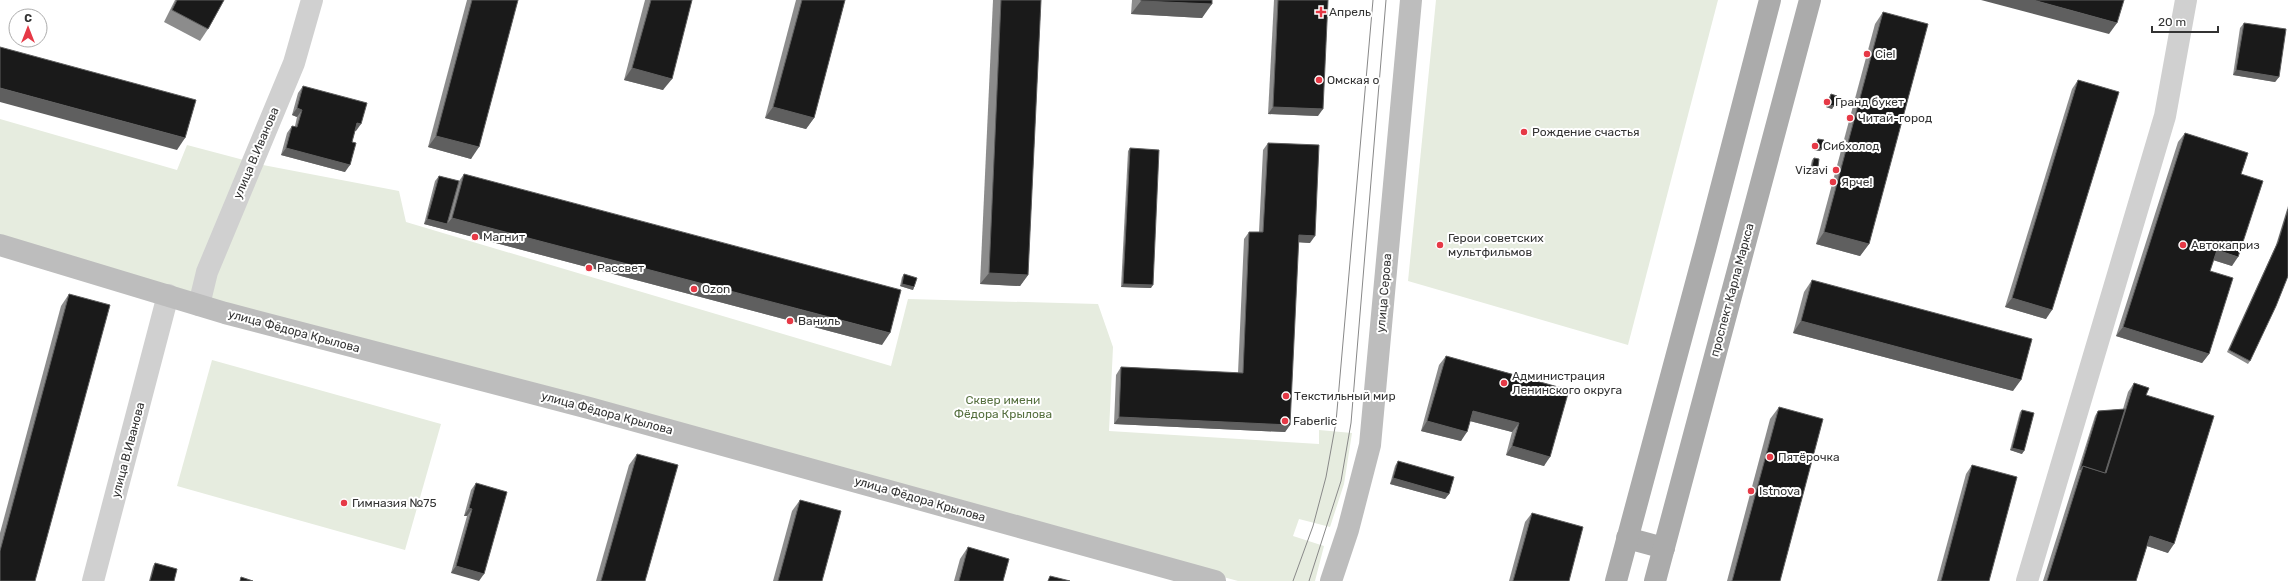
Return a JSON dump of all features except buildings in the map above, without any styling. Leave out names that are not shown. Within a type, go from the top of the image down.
[{"type":"main road","points":[[1616,581],[1770,0]]},
{"type":"main road","name":"проспект Карла Маркса","points":[[1655,581],[1810,0]]},
{"type":"main road","points":[[1627,538],[1664,548]]},
{"type":"street","name":"улица В.Иванова","points":[[199,304],[207,272],[294,63],[312,0]]},
{"type":"street","name":"улица Серова","points":[[1331,581],[1350,522],[1370,445],[1411,0]]},
{"type":"street","points":[[2027,581],[2165,116],[2186,0]]},
{"type":"street","name":"улица Фёдора Крылова","points":[[0,245],[199,304],[386,356],[596,410],[1215,581]]},
{"type":"street","name":"улица В.Иванова","points":[[93,581],[168,295]]},
{"type":"green space","points":[[1436,0],[1718,0],[1628,345],[1408,281]]},
{"type":"green space","name":"Сквер имени Фёдора Крылова","points":[[0,119],[177,170],[187,145],[263,165],[399,191],[406,222],[891,366],[908,299],[1098,304],[1113,347],[1109,431],[1319,444],[1319,430],[1352,433],[1344,484],[1330,527],[1299,519],[1293,536],[1324,546],[1315,581],[1238,581],[388,348],[0,239]]},
{"type":"green space","points":[[212,360],[441,424],[405,550],[177,486]]},
{"type":"tram line","points":[[1293,581],[1313,526],[1326,477],[1336,422],[1373,0]]},
{"type":"tram line","points":[[1309,581],[1341,481],[1351,423],[1386,0]]},
{"type":"place","name":"Апрель","points":[[1321,12]]},
{"type":"place","name":"Ciel","points":[[1867,54]]},
{"type":"place","name":"Омская о","points":[[1319,80]]},
{"type":"place","name":"Гранд букет","points":[[1827,102]]},
{"type":"place","name":"Читай-город","points":[[1850,118]]},
{"type":"place","name":"Рождение счастья","points":[[1524,132]]},
{"type":"place","name":"Сибхолод","points":[[1815,146]]},
{"type":"place","name":"Vizavi","points":[[1836,170]]},
{"type":"place","name":"Ярче!","points":[[1833,182]]},
{"type":"place","name":"Магнит","points":[[475,237]]},
{"type":"place","name":"Герои советских мультфильмов","points":[[1440,245]]},
{"type":"place","name":"Автокаприз","points":[[2183,245]]},
{"type":"place","name":"Рассвет","points":[[589,268]]},
{"type":"place","name":"Ozon","points":[[694,289]]},
{"type":"place","name":"Ваниль","points":[[790,321]]},
{"type":"place","name":"Администрация Ленинского округа","points":[[1504,383]]},
{"type":"place","name":"Текстильный мир","points":[[1286,396]]},
{"type":"place","name":"Faberlic","points":[[1285,421]]},
{"type":"place","name":"Пятёрочка","points":[[1770,457]]},
{"type":"place","name":"Istnova","points":[[1751,491]]},
{"type":"place","name":"Гимназия №75","points":[[344,503]]}]
